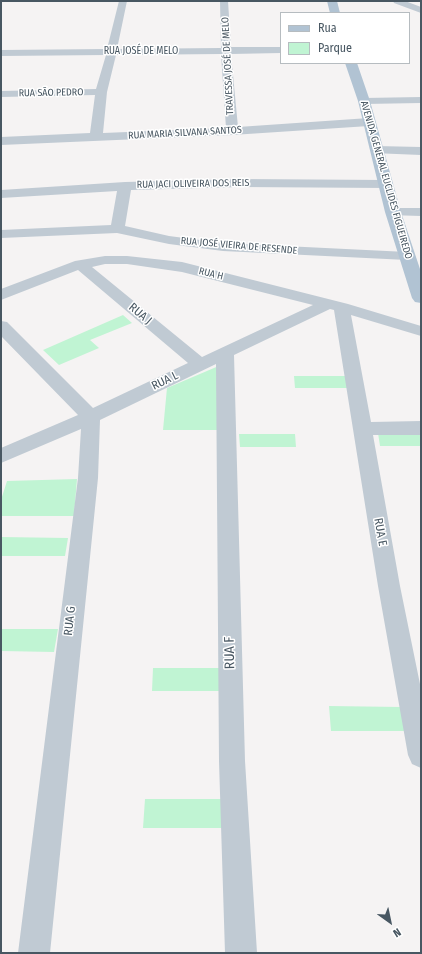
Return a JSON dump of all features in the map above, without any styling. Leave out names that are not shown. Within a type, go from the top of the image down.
[{"type":"main road","points":[[332,1],[335,12]]},
{"type":"main road","name":"AVENIDA GENERAL EUCLIDES FIGUEIREDO","points":[[351,64],[364,101],[393,212],[421,298]]},
{"type":"street","points":[[96,138],[101,92],[123,1]]},
{"type":"street","name":"TRAVESSA JOSÉ DE MELO","points":[[224,1],[232,131]]},
{"type":"street","points":[[397,1],[421,10]]},
{"type":"street","name":"RUA JOSÉ DE MELO","points":[[1,53],[280,50]]},
{"type":"street","name":"RUA SÃO PEDRO","points":[[1,94],[101,92]]},
{"type":"street","points":[[364,101],[421,100]]},
{"type":"street","name":"RUA MARIA SILVANA SANTOS","points":[[1,141],[232,131],[369,122]]},
{"type":"street","points":[[376,150],[421,151]]},
{"type":"street","name":"RUA JACI OLIVEIRA DOS REIS","points":[[1,194],[125,186],[241,183],[386,184]]},
{"type":"street","points":[[117,229],[125,186]]},
{"type":"street","points":[[393,212],[421,212]]},
{"type":"street","name":"RUA JOSÉ VIEIRA DE RESENDE","points":[[1,234],[117,229],[169,240],[223,247],[407,256]]},
{"type":"street","name":"RUA H","points":[[1,295],[80,264],[115,259],[182,267],[335,306],[421,331]]},
{"type":"street","name":"RUA J","points":[[80,264],[200,364]]},
{"type":"street","name":"RUA L","points":[[1,456],[91,417],[224,353],[335,306]]},
{"type":"street","name":"RUA E","points":[[335,306],[362,429],[389,586],[421,755]]},
{"type":"street","points":[[1,326],[91,417]]},
{"type":"street","name":"RUA F","points":[[224,353],[232,761],[241,953]]},
{"type":"street","name":"RUA G","points":[[34,953],[88,478],[91,417]]},
{"type":"street","points":[[362,429],[421,428]]},
{"type":"green space","points":[[123,315],[132,323],[90,340],[99,348],[59,365],[43,350]]},
{"type":"green space","points":[[221,365],[219,430],[163,430],[167,388]]},
{"type":"green space","points":[[294,376],[346,376],[348,388],[295,388]]},
{"type":"green space","points":[[421,432],[421,446],[380,446],[378,433]]},
{"type":"green space","points":[[239,434],[295,434],[296,447],[240,447]]},
{"type":"green space","points":[[77,479],[74,516],[1,516],[1,500],[7,481]]},
{"type":"green space","points":[[1,537],[68,538],[65,556],[1,556]]},
{"type":"green space","points":[[1,629],[58,629],[54,652],[1,651]]},
{"type":"green space","points":[[153,668],[224,668],[224,691],[152,691]]},
{"type":"green space","points":[[329,706],[402,707],[407,731],[331,731]]},
{"type":"green space","points":[[145,799],[225,799],[225,828],[143,828]]}]
